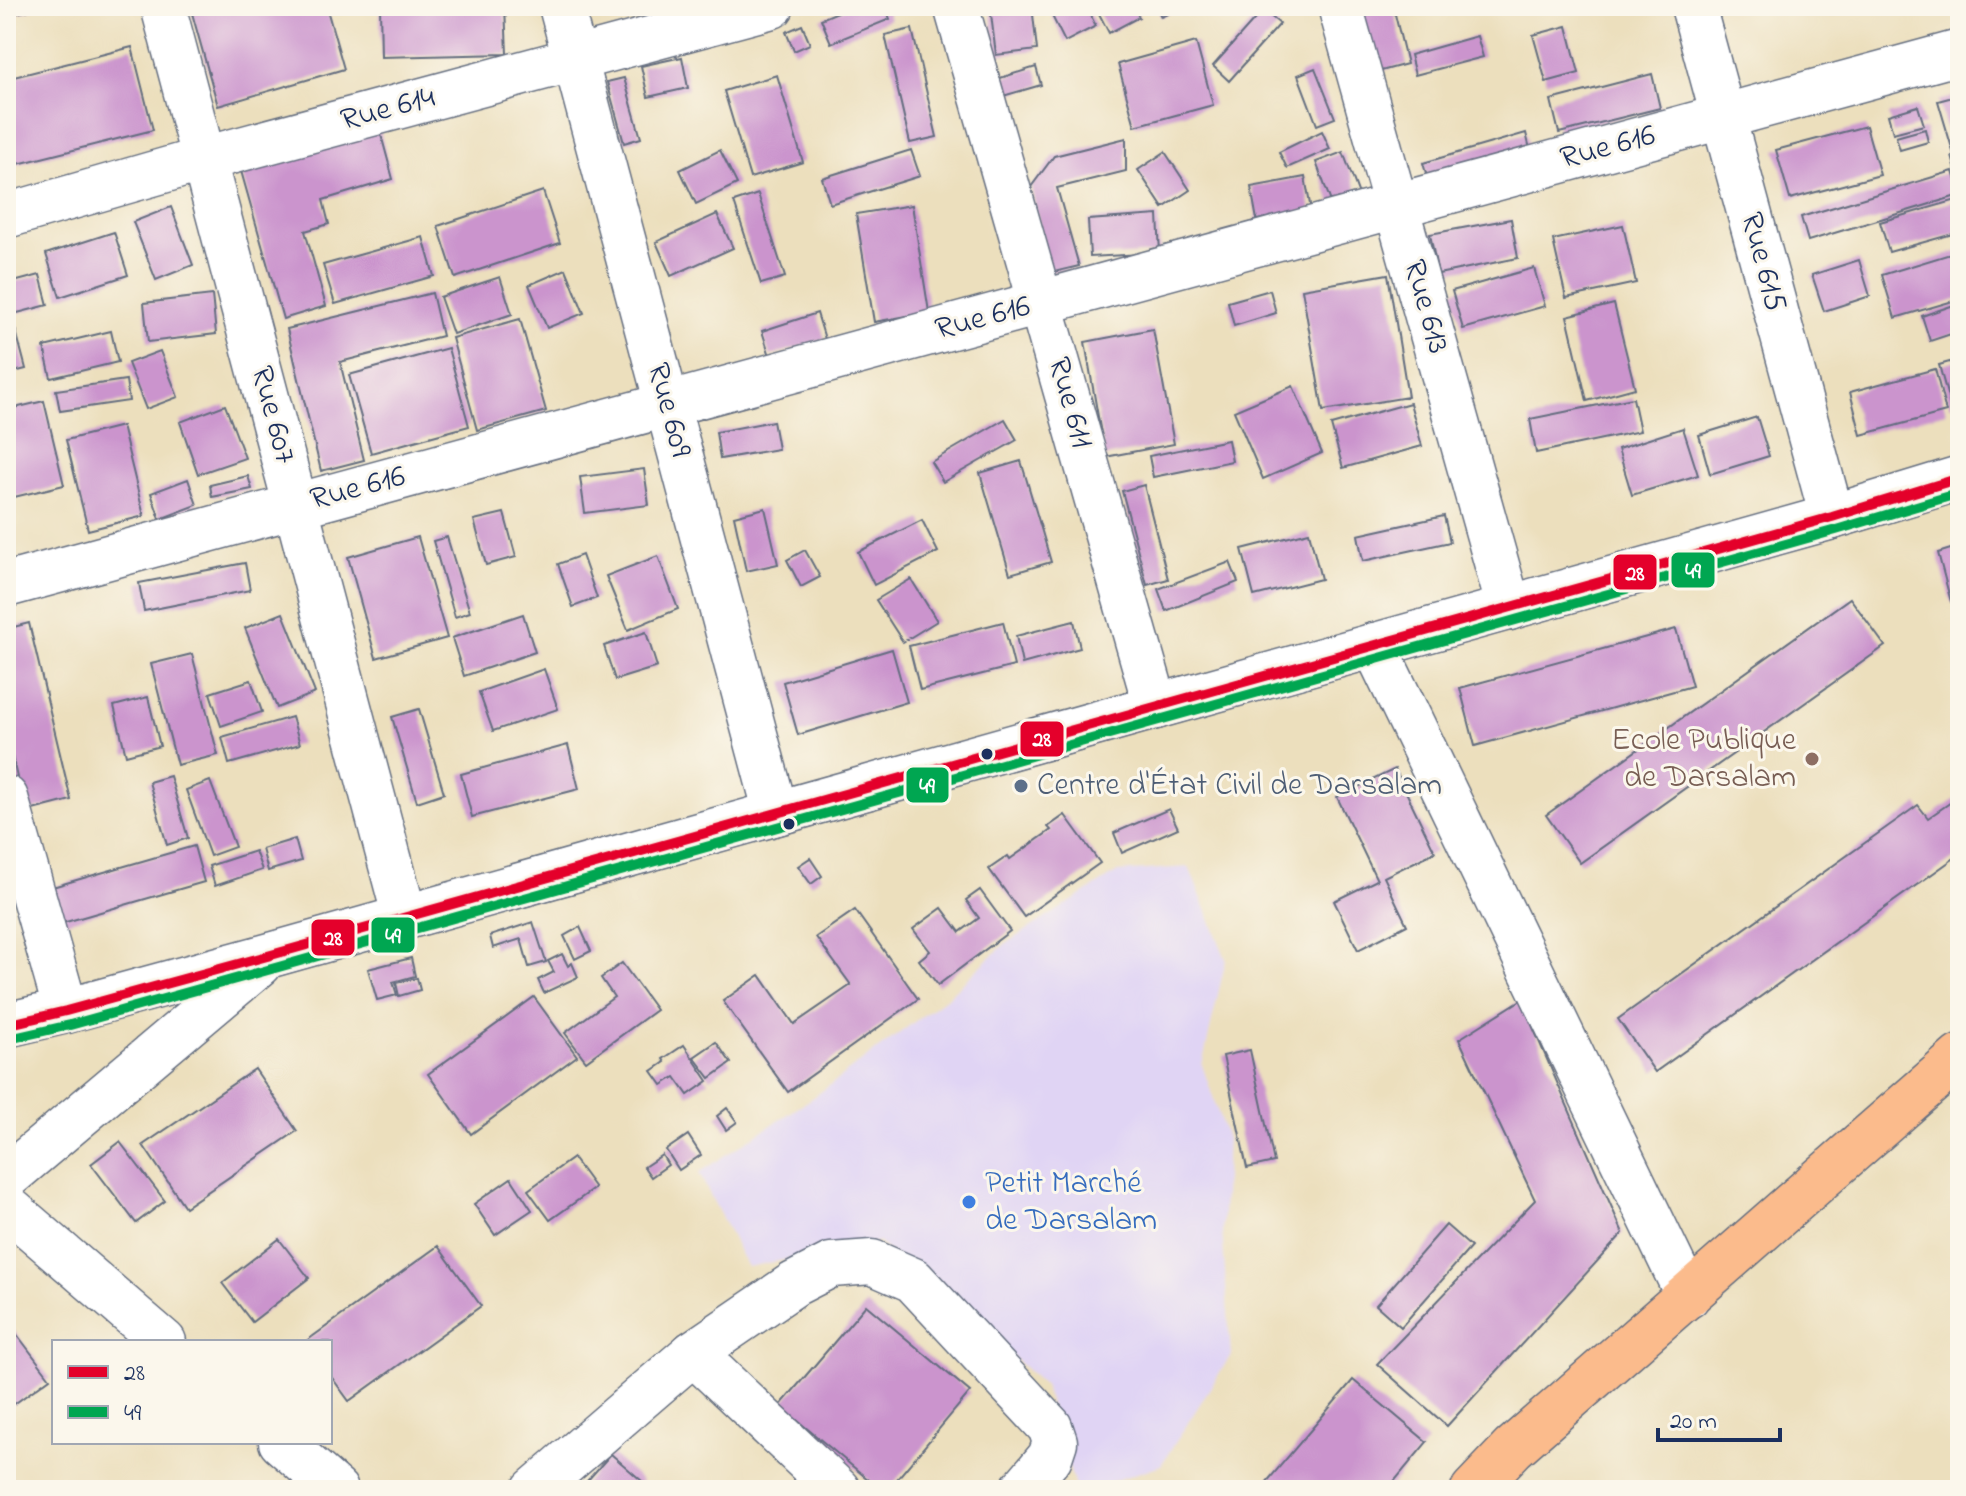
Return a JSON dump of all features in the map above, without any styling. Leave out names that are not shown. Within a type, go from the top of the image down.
[{"type":"highway","points":[[1473,1490],[1513,1448],[1960,1057]]},
{"type":"street","name":"Rue 607","points":[[163,6],[405,918]]},
{"type":"street","name":"Rue 609","points":[[561,6],[776,813]]},
{"type":"street","name":"Rue 614","points":[[6,216],[204,159],[772,6]]},
{"type":"street","name":"Rue 611","points":[[956,6],[1156,707]]},
{"type":"street","name":"Rue 613","points":[[1340,6],[1509,608]]},
{"type":"street","name":"Rue 615","points":[[1693,6],[1832,517]]},
{"type":"street","name":"Rue 616","points":[[6,585],[1960,52]]},
{"type":"street","points":[[6,1025],[405,918],[1832,517],[1960,478]]},
{"type":"street","points":[[1374,645],[1688,1296]]},
{"type":"street","points":[[6,798],[66,1011]]},
{"type":"street","points":[[6,1178],[271,955]]},
{"type":"street","points":[[6,1206],[162,1340]]},
{"type":"street","points":[[534,1490],[693,1353],[794,1284],[831,1265],[872,1262],[913,1280],[1050,1427],[1055,1442],[1050,1457],[1022,1490]]},
{"type":"street","points":[[693,1353],[838,1490]]},
{"type":"street","points":[[283,1444],[336,1490]]},
{"type":"shaded area","name":"Petit Marché de Darsalam","points":[[1189,867],[1226,959],[1202,1065],[1227,1139],[1222,1231],[1231,1355],[1161,1465],[1086,1490],[1076,1490],[1044,1385],[960,1310],[878,1242],[747,1267],[699,1173],[814,1097],[945,999],[1005,944],[1118,872]]},
{"type":"building","points":[[7,6],[40,6],[40,7],[10,15]]},
{"type":"building","points":[[190,6],[326,6],[344,69],[218,106]]},
{"type":"building","points":[[380,6],[505,6],[507,54],[381,57]]},
{"type":"building","points":[[852,6],[885,6],[890,19],[831,43],[821,19]]},
{"type":"building","points":[[990,6],[1032,6],[1037,50],[996,55]]},
{"type":"building","points":[[1047,6],[1086,6],[1096,26],[1065,42]]},
{"type":"building","points":[[1095,6],[1133,6],[1139,17],[1109,33]]},
{"type":"building","points":[[1156,6],[1180,6],[1181,8],[1161,17]]},
{"type":"building","points":[[1367,6],[1393,6],[1407,64],[1370,74],[1353,10]]},
{"type":"building","points":[[1263,10],[1280,24],[1229,81],[1213,66]]},
{"type":"building","points":[[802,25],[810,44],[794,51],[786,32]]},
{"type":"building","points":[[1567,26],[1579,73],[1546,82],[1533,35]]},
{"type":"building","points":[[912,29],[937,137],[910,143],[885,35]]},
{"type":"building","points":[[1477,36],[1483,57],[1415,75],[1410,55]]},
{"type":"building","points":[[1196,42],[1213,105],[1135,126],[1118,64]]},
{"type":"building","points":[[132,47],[153,130],[6,167],[6,79]]},
{"type":"building","points":[[682,57],[688,88],[648,97],[641,66]]},
{"type":"building","points":[[1036,67],[1041,85],[1003,96],[997,79]]},
{"type":"building","points":[[1315,68],[1335,118],[1317,125],[1298,75]]},
{"type":"building","points":[[1652,74],[1660,108],[1559,133],[1551,100]]},
{"type":"building","points":[[777,75],[803,162],[750,178],[724,91]]},
{"type":"building","points":[[624,78],[641,138],[624,143],[607,82]]},
{"type":"building","points":[[1960,95],[1960,182],[1959,182],[1938,101]]},
{"type":"building","points":[[1918,106],[1924,125],[1893,133],[1888,115]]},
{"type":"building","points":[[1866,126],[1880,175],[1790,199],[1776,150]]},
{"type":"building","points":[[1925,129],[1928,142],[1900,150],[1896,137]]},
{"type":"building","points":[[380,131],[393,179],[323,200],[329,224],[305,231],[326,306],[283,319],[241,171]]},
{"type":"building","points":[[1322,131],[1330,149],[1287,168],[1279,152]]},
{"type":"building","points":[[1526,133],[1532,157],[1430,187],[1423,163]]},
{"type":"building","points":[[1126,138],[1126,171],[1057,188],[1079,266],[1050,273],[1031,187],[1054,156]]},
{"type":"building","points":[[720,150],[737,184],[696,204],[680,170]]},
{"type":"building","points":[[911,150],[920,176],[830,204],[822,178]]},
{"type":"building","points":[[1165,152],[1190,190],[1163,208],[1138,170]]},
{"type":"building","points":[[1343,152],[1361,200],[1334,210],[1316,162]]},
{"type":"building","points":[[1953,171],[1960,195],[1808,241],[1801,217]]},
{"type":"building","points":[[1305,177],[1311,210],[1257,220],[1251,187]]},
{"type":"building","points":[[543,191],[560,243],[455,278],[438,226]]},
{"type":"building","points":[[758,194],[785,277],[761,284],[734,202]]},
{"type":"building","points":[[1960,199],[1960,232],[1889,252],[1880,222]]},
{"type":"building","points":[[912,205],[929,312],[874,322],[856,214]]},
{"type":"building","points":[[171,207],[193,265],[156,280],[133,222]]},
{"type":"building","points":[[717,214],[733,248],[671,276],[656,242]]},
{"type":"building","points":[[1158,215],[1160,253],[1090,257],[1088,220]]},
{"type":"building","points":[[1511,219],[1518,258],[1438,274],[1430,234]]},
{"type":"building","points":[[1623,225],[1636,283],[1566,298],[1553,240]]},
{"type":"building","points":[[114,232],[128,275],[60,297],[46,254]]},
{"type":"building","points":[[423,237],[434,276],[335,304],[323,265]]},
{"type":"building","points":[[1960,251],[1960,299],[1895,318],[1882,275]]},
{"type":"building","points":[[1859,260],[1870,296],[1824,311],[1812,275]]},
{"type":"building","points":[[1534,268],[1545,306],[1463,329],[1452,291]]},
{"type":"building","points":[[566,269],[584,313],[547,328],[529,285]]},
{"type":"building","points":[[1388,274],[1408,397],[1323,411],[1302,289]]},
{"type":"building","points":[[40,275],[48,305],[6,316],[6,284]]},
{"type":"building","points":[[500,277],[512,314],[453,334],[440,297]]},
{"type":"building","points":[[1270,290],[1276,313],[1234,326],[1228,302]]},
{"type":"building","points":[[432,293],[442,336],[340,362],[364,460],[321,471],[287,329]]},
{"type":"building","points":[[212,295],[216,334],[148,342],[144,303]]},
{"type":"building","points":[[1960,303],[1960,331],[1930,341],[1922,316]]},
{"type":"building","points":[[1614,304],[1635,388],[1587,401],[1567,316]]},
{"type":"building","points":[[817,313],[825,339],[770,356],[762,331]]},
{"type":"building","points":[[520,319],[546,411],[477,430],[452,338]]},
{"type":"building","points":[[1153,329],[1174,444],[1105,457],[1085,342]]},
{"type":"building","points":[[16,331],[26,369],[6,374],[6,334]]},
{"type":"building","points":[[111,331],[118,362],[51,378],[44,347]]},
{"type":"building","points":[[448,348],[469,426],[371,453],[349,375]]},
{"type":"building","points":[[160,351],[178,397],[146,409],[128,363]]},
{"type":"building","points":[[1960,359],[1960,402],[1950,405],[1939,365]]},
{"type":"building","points":[[1935,369],[1946,412],[1861,435],[1850,392]]},
{"type":"building","points":[[126,380],[129,401],[60,411],[56,390]]},
{"type":"building","points":[[1293,386],[1322,453],[1263,479],[1234,411]]},
{"type":"building","points":[[1633,398],[1640,431],[1536,453],[1530,419]]},
{"type":"building","points":[[44,401],[64,485],[6,499],[6,410]]},
{"type":"building","points":[[1410,403],[1422,446],[1343,468],[1331,425]]},
{"type":"building","points":[[225,405],[245,458],[198,474],[180,422]]},
{"type":"building","points":[[1757,417],[1769,456],[1710,474],[1699,435]]},
{"type":"building","points":[[1005,419],[1017,440],[943,482],[931,462]]},
{"type":"building","points":[[773,421],[778,449],[720,459],[716,432]]},
{"type":"building","points":[[122,426],[144,516],[88,530],[66,440]]},
{"type":"building","points":[[1683,428],[1698,475],[1632,495],[1618,449]]},
{"type":"building","points":[[1228,440],[1232,461],[1153,477],[1149,456]]},
{"type":"building","points":[[1021,461],[1051,562],[1010,574],[980,473]]},
{"type":"building","points":[[644,469],[649,505],[585,513],[580,477]]},
{"type":"building","points":[[248,476],[252,489],[212,497],[210,485]]},
{"type":"building","points":[[188,479],[197,505],[160,519],[151,493]]},
{"type":"building","points":[[1144,485],[1168,579],[1147,585],[1122,491]]},
{"type":"building","points":[[765,508],[778,564],[746,571],[734,516]]},
{"type":"building","points":[[504,513],[516,557],[486,565],[474,520]]},
{"type":"building","points":[[1444,516],[1450,542],[1363,561],[1358,535]]},
{"type":"building","points":[[922,520],[938,552],[874,585],[858,552]]},
{"type":"building","points":[[1309,532],[1321,579],[1254,596],[1242,549]]},
{"type":"building","points":[[418,537],[447,638],[376,658],[348,557]]},
{"type":"building","points":[[447,537],[470,612],[455,617],[433,541]]},
{"type":"building","points":[[1960,546],[1960,599],[1951,602],[1938,553]]},
{"type":"building","points":[[805,550],[820,577],[801,587],[787,560]]},
{"type":"building","points":[[582,555],[597,598],[573,607],[558,564]]},
{"type":"building","points":[[658,556],[678,609],[628,630],[606,576]]},
{"type":"building","points":[[1230,562],[1238,582],[1166,611],[1158,589]]},
{"type":"building","points":[[245,563],[250,590],[144,611],[139,583]]},
{"type":"building","points":[[911,579],[937,621],[903,642],[876,600]]},
{"type":"building","points":[[1850,598],[1885,646],[1580,863],[1546,815]]},
{"type":"building","points":[[283,613],[315,693],[277,708],[245,628]]},
{"type":"building","points":[[523,614],[535,652],[464,676],[452,638]]},
{"type":"building","points":[[1074,621],[1080,648],[1022,664],[1016,636]]},
{"type":"building","points":[[1003,622],[1014,666],[920,690],[909,646]]},
{"type":"building","points":[[29,623],[71,800],[25,812],[6,730],[6,629]]},
{"type":"building","points":[[1676,629],[1692,686],[1475,746],[1460,688]]},
{"type":"building","points":[[646,632],[657,667],[615,680],[604,646]]},
{"type":"building","points":[[892,649],[907,702],[798,735],[783,682]]},
{"type":"building","points":[[192,654],[218,755],[177,765],[151,664]]},
{"type":"building","points":[[544,669],[558,709],[493,731],[479,692]]},
{"type":"building","points":[[251,680],[262,712],[221,726],[210,693]]},
{"type":"building","points":[[148,697],[160,746],[126,755],[114,706]]},
{"type":"building","points":[[419,709],[444,793],[417,802],[392,717]]},
{"type":"building","points":[[292,717],[300,744],[229,764],[222,737]]},
{"type":"building","points":[[568,745],[579,789],[472,817],[461,774]]},
{"type":"building","points":[[1395,769],[1435,852],[1384,877],[1407,925],[1358,950],[1334,901],[1377,880],[1337,797]]},
{"type":"building","points":[[170,776],[188,838],[167,845],[149,782]]},
{"type":"building","points":[[210,781],[235,847],[210,856],[186,790]]},
{"type":"building","points":[[1960,796],[1960,854],[1655,1072],[1618,1019],[1918,805],[1928,818]]},
{"type":"building","points":[[1169,809],[1178,828],[1122,853],[1114,833]]},
{"type":"building","points":[[1065,815],[1100,863],[1024,917],[989,869],[1008,856],[1010,859],[1051,830],[1048,827]]},
{"type":"building","points":[[295,839],[301,861],[268,871],[262,849]]},
{"type":"building","points":[[194,846],[204,882],[59,924],[49,888]]},
{"type":"building","points":[[255,851],[262,870],[215,886],[209,866]]},
{"type":"building","points":[[810,858],[822,876],[811,884],[798,866]]},
{"type":"building","points":[[980,890],[1010,931],[938,985],[919,960],[930,951],[913,929],[942,908],[960,932],[979,918],[966,900]]},
{"type":"building","points":[[855,910],[918,999],[788,1092],[723,1001],[760,975],[794,1024],[851,985],[816,937]]},
{"type":"building","points":[[533,922],[546,962],[529,967],[521,939],[493,948],[490,936]]},
{"type":"building","points":[[580,927],[591,951],[575,959],[564,936]]},
{"type":"building","points":[[562,954],[568,966],[572,963],[578,977],[544,993],[538,980],[554,972],[548,961]]},
{"type":"building","points":[[411,958],[415,976],[393,982],[397,995],[377,1000],[368,969]]},
{"type":"building","points":[[622,963],[656,1010],[586,1061],[565,1033],[614,997],[601,978]]},
{"type":"building","points":[[417,978],[420,990],[399,996],[396,983]]},
{"type":"building","points":[[534,997],[577,1056],[471,1134],[428,1074]]},
{"type":"building","points":[[1521,1000],[1623,1233],[1447,1426],[1377,1364],[1535,1200],[1459,1039]]},
{"type":"building","points":[[716,1042],[731,1063],[710,1078],[694,1057]]},
{"type":"building","points":[[684,1045],[708,1081],[688,1095],[675,1077],[662,1085],[652,1071]]},
{"type":"building","points":[[1250,1050],[1274,1162],[1247,1168],[1223,1056]]},
{"type":"building","points":[[255,1069],[297,1131],[185,1207],[143,1145]]},
{"type":"building","points":[[727,1108],[737,1122],[726,1130],[717,1116]]},
{"type":"building","points":[[688,1135],[701,1155],[679,1170],[666,1150]]},
{"type":"building","points":[[120,1142],[165,1201],[136,1223],[91,1164]]},
{"type":"building","points":[[662,1155],[668,1165],[651,1177],[644,1167]]},
{"type":"building","points":[[573,1158],[595,1188],[550,1220],[528,1190]]},
{"type":"building","points":[[511,1178],[532,1210],[495,1235],[474,1204]]},
{"type":"building","points":[[1446,1225],[1471,1247],[1401,1327],[1376,1305]]},
{"type":"building","points":[[279,1239],[309,1278],[252,1322],[222,1283]]},
{"type":"building","points":[[438,1246],[481,1306],[349,1401],[332,1378],[332,1340],[308,1340]]},
{"type":"building","points":[[866,1305],[970,1392],[888,1490],[881,1490],[780,1406]]},
{"type":"building","points":[[6,1320],[50,1378],[6,1410]]},
{"type":"building","points":[[1353,1380],[1427,1442],[1387,1490],[1260,1490]]},
{"type":"building","points":[[611,1454],[642,1481],[634,1490],[579,1490]]},
{"type":"transit line","name":"28","points":[[6,1025],[271,955],[1832,517],[1960,478]]},
{"type":"transit line","name":"49","points":[[9,1039],[275,968],[1960,493]]},
{"type":"place","name":"Ecole Publique de Darsalam","points":[[1812,759]]},
{"type":"place","name":"Centre d'État Civil de Darsalam","points":[[1021,786]]},
{"type":"place","name":"Petit Marché de Darsalam","points":[[969,1202]]}]
